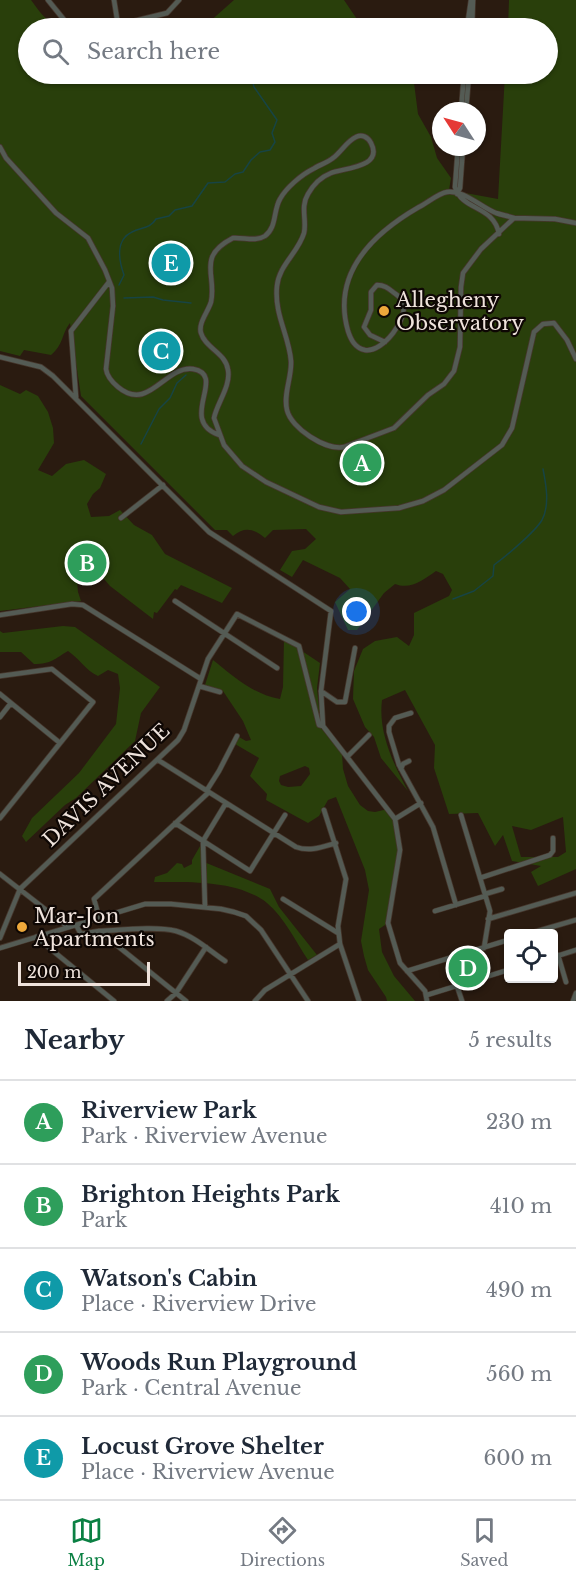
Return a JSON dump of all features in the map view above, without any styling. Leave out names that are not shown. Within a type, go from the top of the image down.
[{"type":"street","points":[[48,0],[63,18]]},
{"type":"street","points":[[114,0],[117,18]]},
{"type":"street","points":[[147,18],[167,13],[179,0]]},
{"type":"street","points":[[469,18],[472,0]]},
{"type":"street","points":[[472,0],[472,18]]},
{"type":"street","points":[[462,102],[463,84]]},
{"type":"street","points":[[467,102],[468,84]]},
{"type":"street","points":[[206,426],[214,418],[229,372],[227,363],[203,338],[200,331],[212,299],[209,272],[211,260],[221,246],[234,238],[256,239],[267,235],[274,222],[279,200],[288,189],[308,171],[333,159],[356,137],[362,135],[370,142],[371,155],[357,168],[331,173],[310,190],[303,204],[305,225],[303,234],[283,268],[277,285],[278,311],[291,361],[286,401],[287,412],[295,423],[327,447],[337,448],[394,428],[428,395],[444,384],[454,370],[460,347],[461,287],[464,273],[481,249],[514,218]]},
{"type":"street","points":[[0,147],[6,158],[56,213],[88,238],[112,288],[113,306],[106,369],[109,378],[125,393],[140,394],[182,370],[197,370],[204,375],[206,382],[202,422],[209,432],[219,435]]},
{"type":"street","points":[[457,156],[455,188],[457,194],[492,217],[499,234]]},
{"type":"street","points":[[457,194],[460,188],[462,156]]},
{"type":"street","points":[[385,342],[370,335],[364,327],[371,310],[371,292],[377,285],[382,285],[399,297],[404,304],[398,325],[385,342],[378,348],[363,350],[356,346],[349,334],[345,319],[346,294],[349,279],[364,251],[377,236],[398,219],[446,192],[464,194],[496,213],[514,218],[555,219],[576,223]]},
{"type":"street","points":[[76,397],[71,331],[109,282]]},
{"type":"street","points":[[214,418],[224,445],[242,466],[266,482],[319,507],[341,512],[399,508],[423,501],[444,490],[502,445],[512,428],[534,332],[543,324],[554,323],[567,340],[576,359]]},
{"type":"street","points":[[0,357],[41,367],[76,397],[212,534],[331,611],[321,691],[323,726],[395,819],[400,850],[388,923],[400,963],[427,998],[504,971]]},
{"type":"street","points":[[121,518],[163,485]]},
{"type":"street","points":[[176,601],[278,668]]},
{"type":"street","points":[[0,615],[72,604],[83,605],[201,679]]},
{"type":"street","name":"DAVIS AVENUE","points":[[0,938],[20,889],[174,746],[182,735],[208,659],[237,614],[299,646],[313,709],[318,723],[323,726]]},
{"type":"street","points":[[321,691],[337,702],[345,702],[355,648]]},
{"type":"street","points":[[0,676],[52,669],[93,702],[0,818]]},
{"type":"street","points":[[199,686],[220,692]]},
{"type":"street","points":[[0,694],[60,743]]},
{"type":"street","points":[[0,717],[11,703]]},
{"type":"street","points":[[411,713],[395,718],[388,728],[400,769],[421,803],[432,827],[456,905]]},
{"type":"street","points":[[348,756],[369,735]]},
{"type":"street","points":[[99,917],[93,899],[208,791],[237,736]]},
{"type":"street","points":[[158,760],[304,850],[336,843]]},
{"type":"street","points":[[400,769],[409,761]]},
{"type":"street","points":[[205,908],[203,841],[226,803]]},
{"type":"street","points":[[395,819],[421,803]]},
{"type":"street","points":[[324,810],[346,879],[338,933],[359,1001]]},
{"type":"street","points":[[175,823],[250,871],[285,815]]},
{"type":"street","points":[[461,815],[490,911],[484,948]]},
{"type":"street","points":[[480,878],[550,855],[553,851],[553,838]]},
{"type":"street","points":[[0,874],[68,927]]},
{"type":"street","points":[[435,911],[502,889]]},
{"type":"street","points":[[488,919],[576,893]]},
{"type":"street","points":[[284,899],[338,933]]},
{"type":"street","points":[[0,948],[145,904],[171,904],[234,912],[246,916],[256,924],[308,1001]]},
{"type":"street","points":[[545,929],[576,920]]},
{"type":"street","points":[[76,925],[81,934],[99,931],[172,930],[181,933],[225,961]]},
{"type":"street","points":[[99,931],[186,1001]]},
{"type":"street","points":[[36,937],[114,1001]]},
{"type":"street","points":[[406,971],[504,941]]},
{"type":"street","points":[[255,1001],[265,990],[340,944]]},
{"type":"street","points":[[167,1001],[176,993],[206,948]]},
{"type":"street","points":[[558,955],[576,950]]},
{"type":"street","points":[[558,961],[566,982]]},
{"type":"street","points":[[457,986],[462,1001]]},
{"type":"street","points":[[573,1001],[576,994]]},
{"type":"green space","points":[[0,0],[31,0],[46,18],[18,18],[18,84],[414,84],[418,114],[431,137],[432,156],[436,156],[451,178],[449,190],[498,199],[504,84],[558,84],[558,18],[508,18],[509,0],[576,0],[576,869],[538,886],[531,872],[541,866],[512,861],[503,835],[495,846],[478,813],[449,814],[434,768],[435,745],[405,690],[382,700],[381,712],[388,747],[408,791],[381,758],[374,737],[365,727],[353,699],[354,671],[363,649],[375,641],[397,637],[409,646],[414,635],[414,613],[449,596],[452,590],[443,574],[436,571],[412,585],[395,584],[384,593],[357,630],[348,630],[335,602],[350,589],[340,578],[303,560],[292,577],[280,570],[292,551],[305,549],[316,539],[306,529],[273,530],[265,538],[249,530],[233,536],[227,530],[215,530],[81,396],[70,323],[58,347],[51,355],[24,350],[20,356],[0,351]],"holes":[[[563,817],[566,852],[558,857],[521,857],[512,826],[531,830]]]},
{"type":"green space","points":[[234,0],[344,0],[356,18],[214,18]]},
{"type":"green space","points":[[0,385],[20,394],[26,390],[38,396],[48,412],[53,428],[54,443],[38,470],[52,476],[66,464],[84,460],[106,474],[100,488],[87,504],[91,517],[109,516],[120,510],[134,525],[152,535],[165,554],[232,588],[222,603],[181,585],[177,590],[175,589],[157,613],[154,612],[153,619],[104,579],[85,576],[77,581],[81,601],[0,611]]},
{"type":"green space","points":[[63,626],[75,627],[160,687],[141,713],[135,741],[26,842],[22,836],[32,818],[79,773],[116,724],[120,688],[118,674],[108,670],[98,676],[68,651],[56,659],[40,664],[34,664],[21,652],[0,652],[0,631],[3,633]]},
{"type":"green space","points":[[284,639],[320,663],[317,688],[321,728],[342,754],[348,786],[360,805],[368,811],[388,809],[395,821],[399,849],[396,880],[388,923],[379,929],[382,952],[394,976],[415,1001],[387,1001],[368,970],[361,941],[369,890],[365,870],[336,797],[328,800],[319,816],[308,823],[266,800],[267,794],[250,776],[259,758],[235,744],[239,737],[246,741],[251,740],[243,721],[223,691],[205,685],[213,660],[244,684],[270,697],[280,699],[283,687]],"holes":[[[305,766],[309,768],[310,774],[301,786],[281,785],[280,776]]]},
{"type":"green space","points":[[203,841],[204,862],[270,889],[279,907],[317,955],[308,960],[279,915],[255,895],[228,886],[213,884],[154,882],[155,877],[167,873],[177,863],[182,864],[184,868],[192,864]]},
{"type":"green space","points":[[481,952],[477,977],[461,982],[456,959]]},
{"type":"waterway","points":[[119,285],[124,275],[120,251],[123,240],[127,236],[135,230],[148,226],[156,219],[169,216],[175,210],[192,206],[208,183],[225,182],[235,174],[243,172],[260,152],[270,150],[275,142],[272,133],[277,120],[253,84]]},
{"type":"waterway","points":[[124,298],[153,297],[191,303]]},
{"type":"waterway","points":[[141,444],[159,409],[170,398],[177,383],[186,375]]},
{"type":"waterway","points":[[453,599],[474,591],[493,576],[494,565],[527,537],[542,520],[547,501],[543,469]]},
{"type":"place","name":"Locust Grove Shelter","points":[[171,263]]},
{"type":"place","name":"Allegheny Observatory","points":[[384,311]]},
{"type":"place","name":"Watson's Cabin","points":[[161,351]]},
{"type":"place","name":"Riverview Park","points":[[362,463]]},
{"type":"place","name":"Brighton Heights Park","points":[[87,563]]},
{"type":"place","name":"Mar-Jon Apartments","points":[[22,927]]},
{"type":"place","name":"Woods Run Playground","points":[[468,968]]}]
